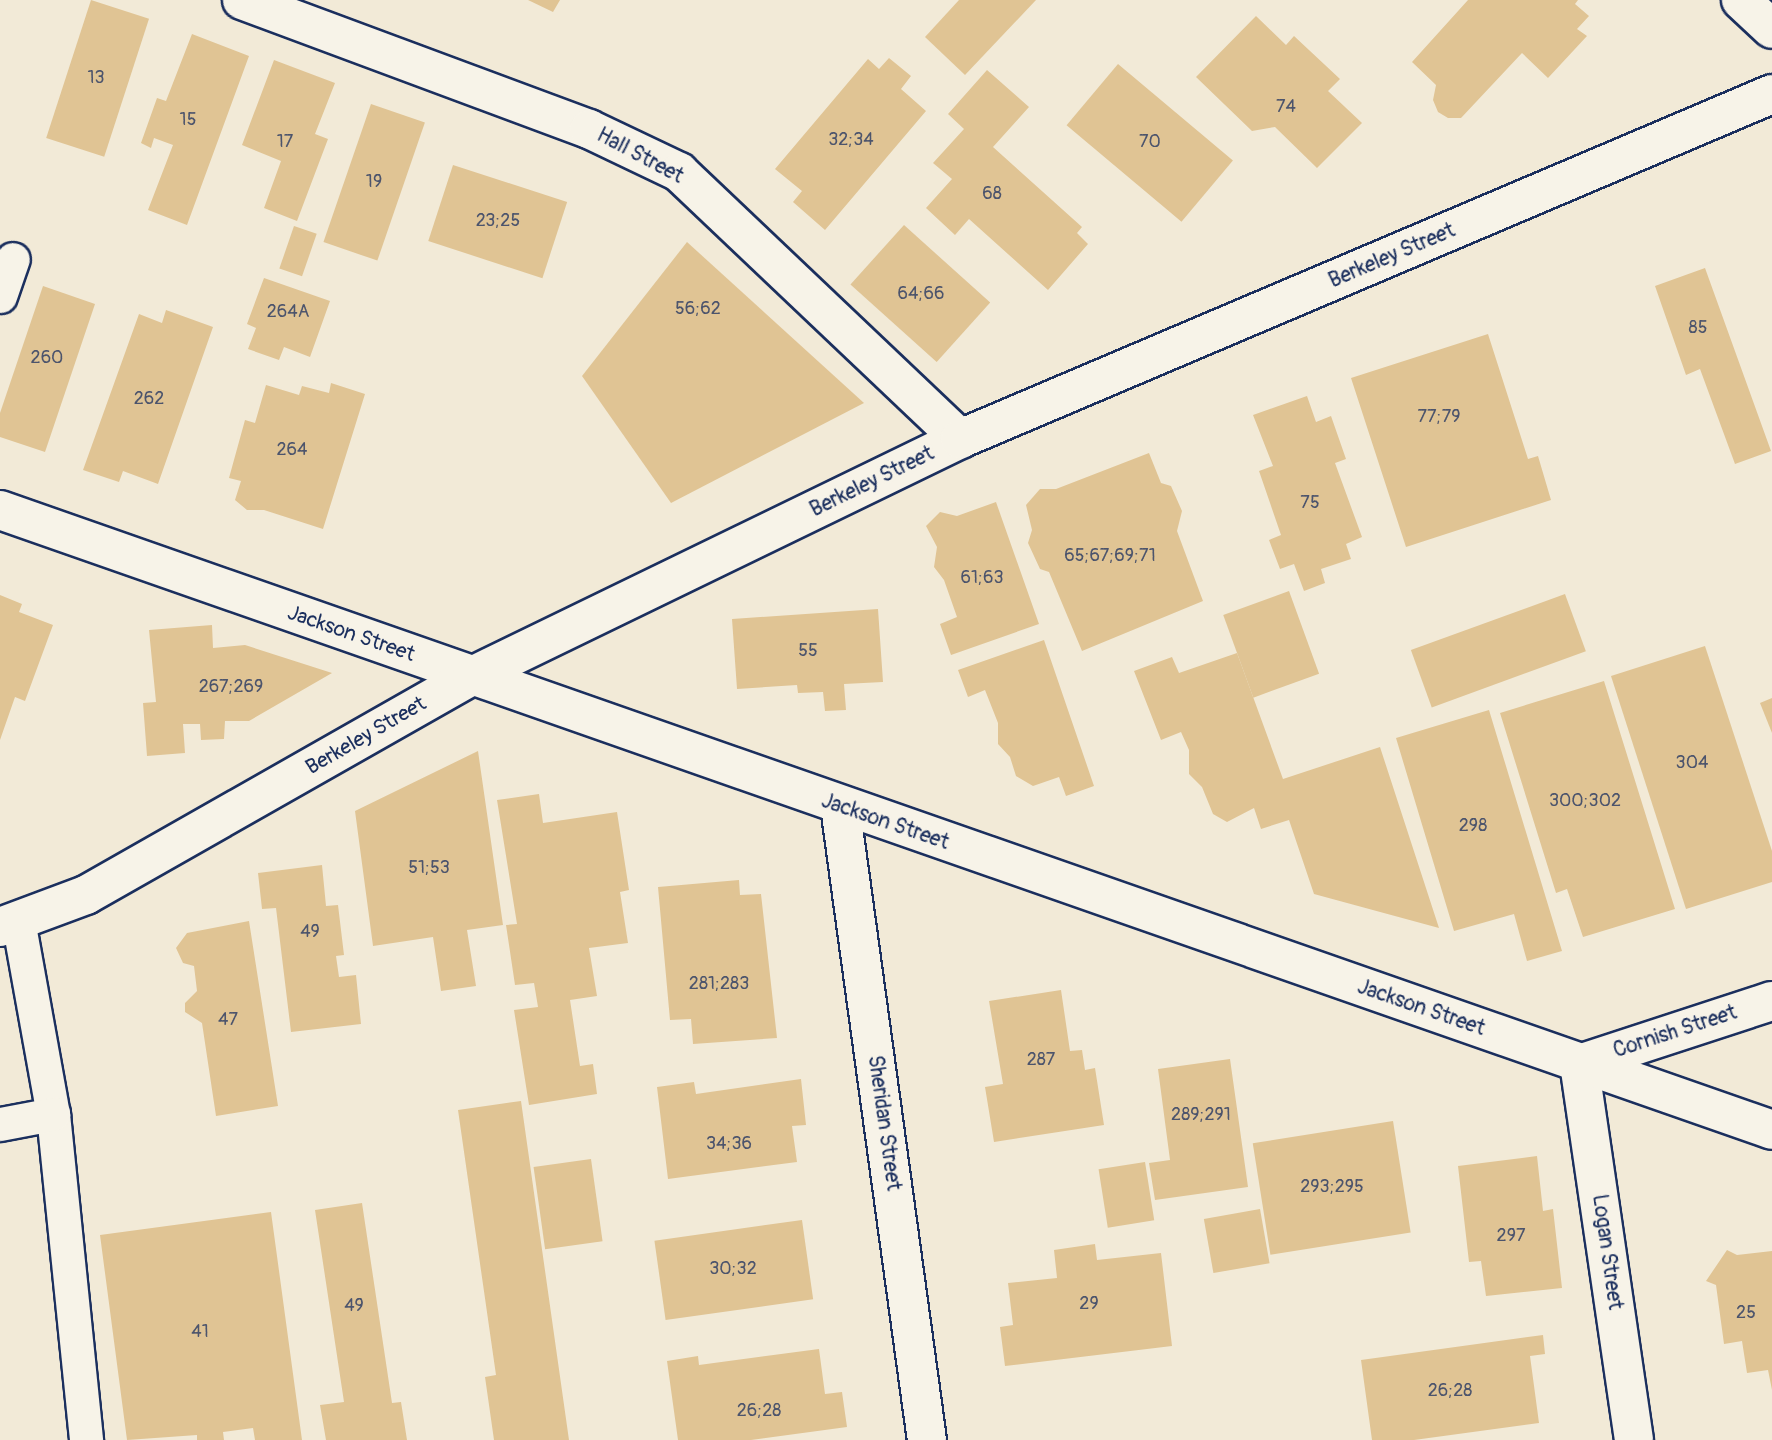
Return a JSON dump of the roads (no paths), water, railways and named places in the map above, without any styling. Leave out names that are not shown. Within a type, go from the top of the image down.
[{"type":"street","name":"Hall Street","points":[[242,0],[304,11],[589,129],[679,172],[960,439]]},
{"type":"street","points":[[1741,0],[1772,29]]},
{"type":"street","name":"Berkeley Street","points":[[9,924],[86,895],[471,676],[960,439],[1772,94]]},
{"type":"street","name":"Jackson Street","points":[[0,510],[1772,1130]]},
{"type":"street","name":"Sheridan Street","points":[[840,806],[927,1440]]},
{"type":"street","name":"Cornish Street","points":[[1579,1064],[1772,1001]]},
{"type":"street","name":"Logan Street","points":[[1579,1064],[1634,1440]]},
{"type":"lane","points":[[0,296],[13,259]]},
{"type":"lane","points":[[9,924],[53,1114],[86,1440]]},
{"type":"lane","points":[[0,1124],[53,1114]]}]
